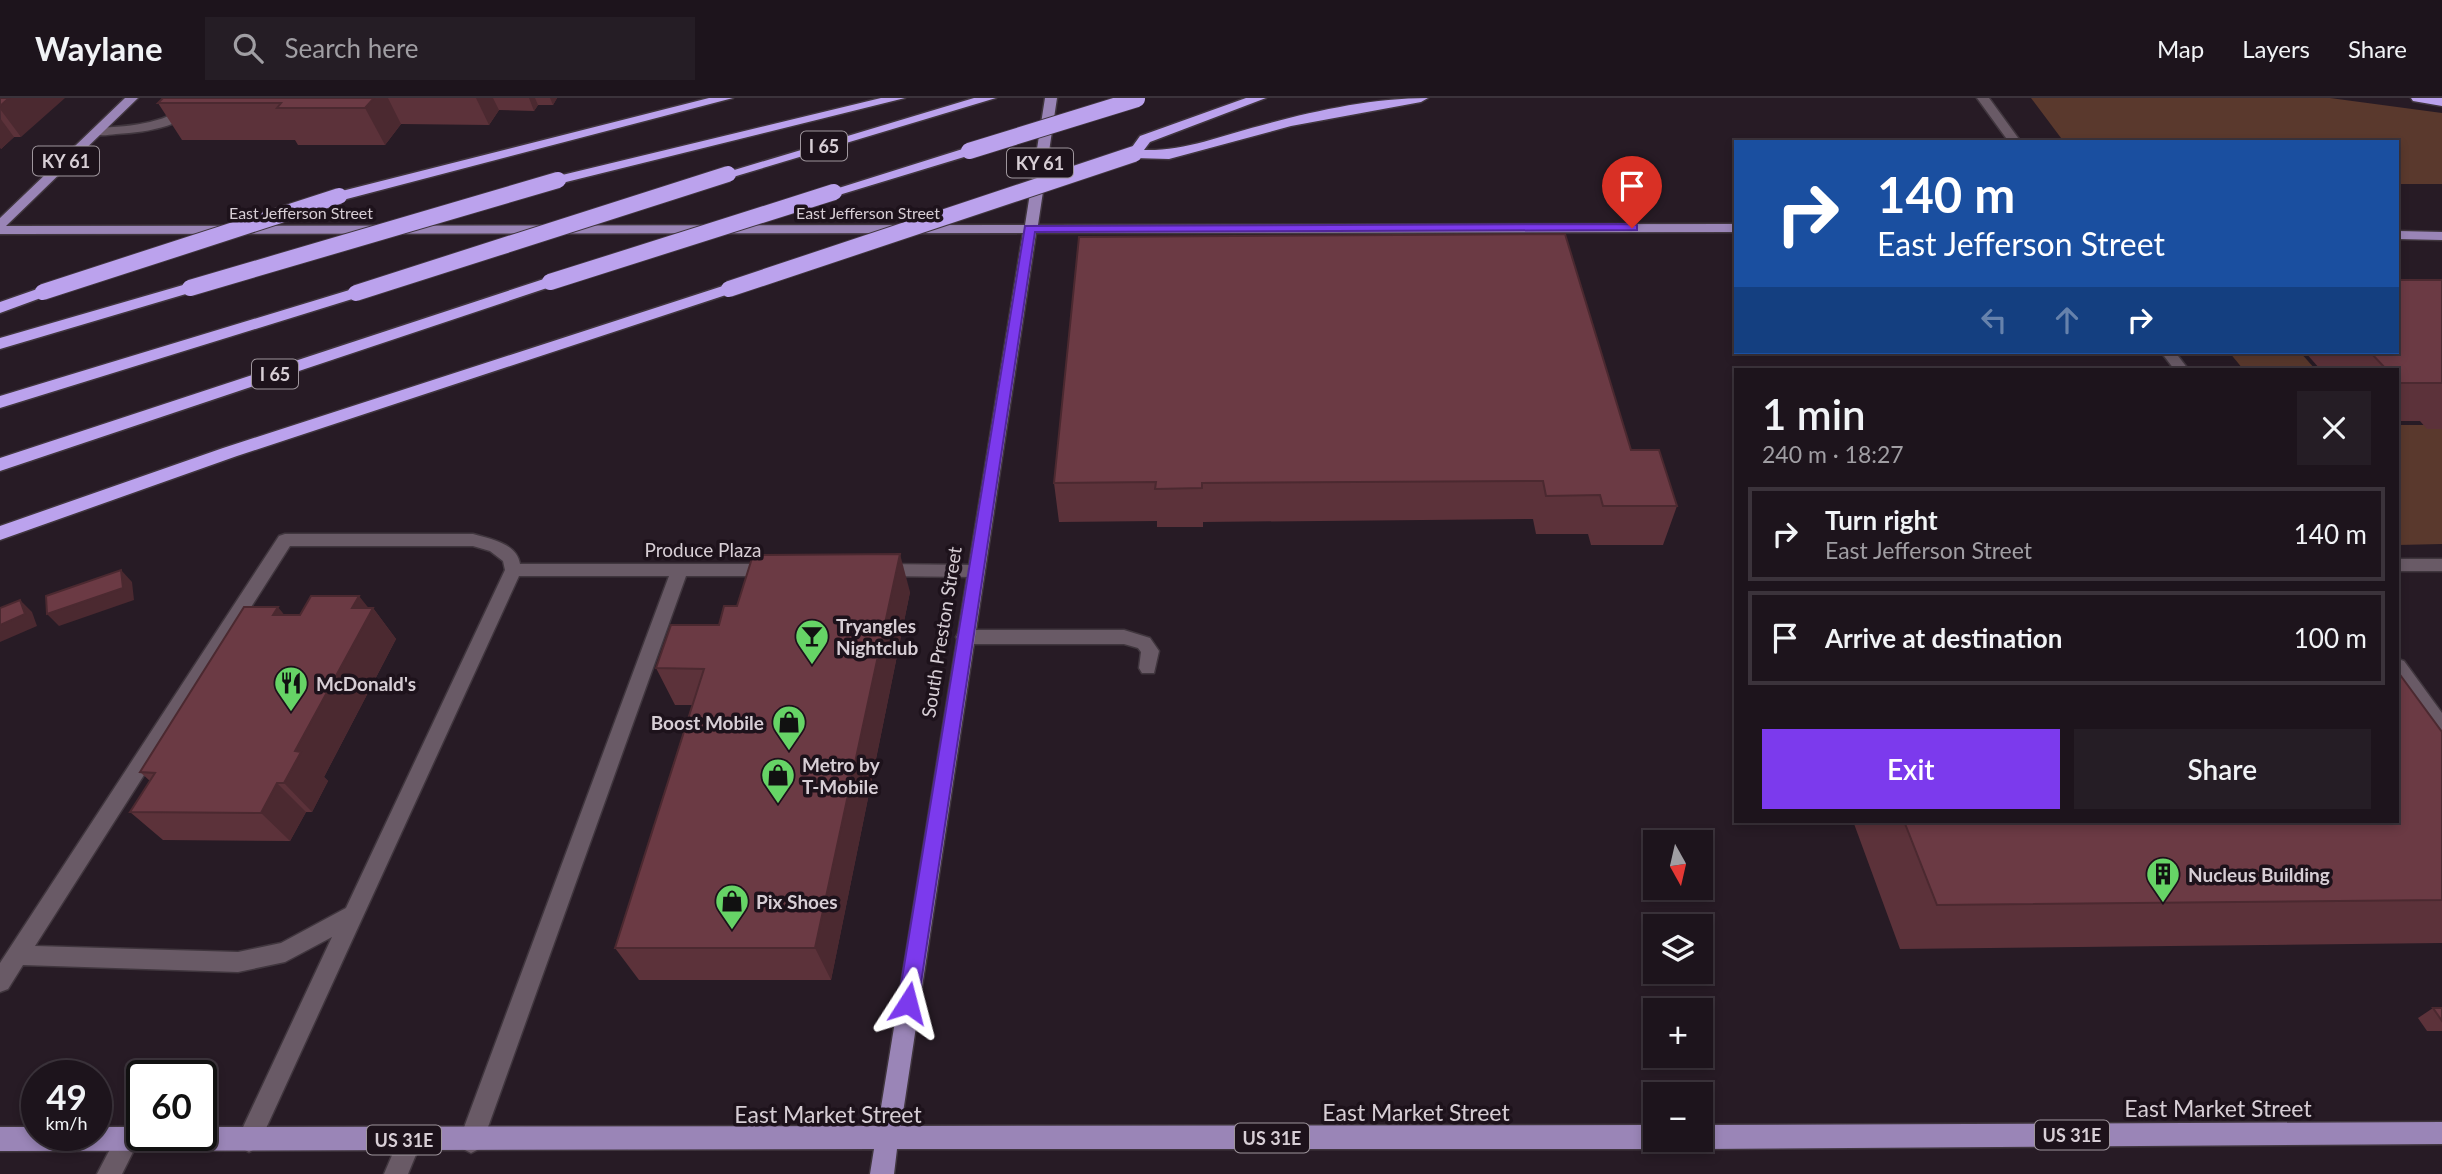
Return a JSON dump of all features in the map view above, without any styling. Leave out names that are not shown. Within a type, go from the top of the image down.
[{"type":"highway","points":[[0,308],[339,196],[726,98]]},
{"type":"highway","points":[[0,344],[558,180],[898,98]]},
{"type":"highway","name":"I 65","points":[[0,402],[356,293],[728,174],[989,98]]},
{"type":"highway","points":[[1135,154],[1145,139],[1259,98]]},
{"type":"highway","points":[[0,533],[230,452],[1135,154],[1169,155],[1290,122],[1421,98]]},
{"type":"highway","points":[[2418,98],[2442,102]]},
{"type":"highway","name":"I 65","points":[[0,465],[550,282],[1139,99]]},
{"type":"main road","name":"KY 61","points":[[0,225],[132,98]]},
{"type":"main road","name":"South Preston Street","points":[[882,1174],[1051,98]]},
{"type":"main road","name":"East Jefferson Street","points":[[0,230],[1734,228]]},
{"type":"main road","points":[[2399,235],[2442,236]]},
{"type":"main road","name":"East Market Street","points":[[1713,1137],[2442,1133]]},
{"type":"main road","name":"East Market Street","points":[[217,1140],[1643,1137]]},
{"type":"main road","name":"East Market Street","points":[[0,1139],[126,1140]]},
{"type":"street","points":[[96,132],[171,123],[189,113],[205,98]]},
{"type":"street","points":[[1983,98],[2014,140]]},
{"type":"street","points":[[2170,354],[2180,368]]},
{"type":"street","points":[[0,982],[285,540],[473,540],[496,547],[510,558],[513,570],[249,1140]]},
{"type":"street","points":[[2399,565],[2442,565]]},
{"type":"street","name":"Produce Plaza","points":[[513,570],[788,570]]},
{"type":"street","points":[[471,1141],[680,570]]},
{"type":"street","points":[[868,570],[975,570]]},
{"type":"street","points":[[965,637],[1124,637],[1144,643],[1150,651],[1148,668]]},
{"type":"street","points":[[2399,667],[2442,727]]},
{"type":"street","points":[[17,955],[238,962],[285,952],[353,915]]},
{"type":"street","points":[[396,1174],[410,1140]]},
{"type":"street","points":[[109,1174],[126,1142]]},
{"type":"shaded area","points":[[2031,98],[2330,98],[2442,113],[2442,184],[2399,184],[2399,140],[2062,140]]},
{"type":"shaded area","points":[[2231,354],[2302,354],[2314,368],[2242,368]]},
{"type":"shaded area","points":[[2399,425],[2424,425],[2428,429],[2442,429],[2442,544],[2399,545]]},
{"type":"building","points":[[0,98],[9,98],[0,106]]},
{"type":"building","points":[[163,98],[374,98],[365,108],[277,108],[281,103],[158,103]]},
{"type":"building","points":[[1565,234],[1631,450],[1659,450],[1677,506],[1603,506],[1600,495],[1546,496],[1543,481],[1202,483],[1202,488],[1155,489],[1156,482],[1054,483],[1079,237]]},
{"type":"building","points":[[2399,280],[2442,280],[2442,383],[2399,383],[2399,368],[2385,368],[2372,354],[2399,354]]},
{"type":"building","points":[[900,554],[815,948],[615,948],[704,669],[656,668],[671,625],[719,625],[724,606],[737,606],[753,555]]},
{"type":"building","points":[[121,570],[123,588],[47,614],[46,596]]},
{"type":"building","points":[[311,596],[359,596],[352,608],[373,608],[295,751],[301,752],[284,783],[277,783],[261,813],[130,812],[155,773],[140,772],[244,607],[278,607],[273,615],[300,615]]},
{"type":"building","points":[[20,600],[25,614],[0,625],[0,608]]},
{"type":"building","points":[[2399,673],[2442,732],[2442,900],[1937,905],[1905,823],[2399,823]]},
{"type":"building","points":[[2433,1008],[2442,1008],[2442,1021]]},
{"type":"place","name":"Tryangles Nightclub","points":[[812,666]]},
{"type":"place","name":"McDonald's","points":[[291,713]]},
{"type":"place","name":"Boost Mobile","points":[[789,752]]},
{"type":"place","name":"Metro by T-Mobile","points":[[778,805]]},
{"type":"place","name":"Nucleus Building","points":[[2163,904]]},
{"type":"place","name":"Pix Shoes","points":[[732,931]]},
{"type":"route","points":[[908,1003],[1029,229],[1632,228]]}]
